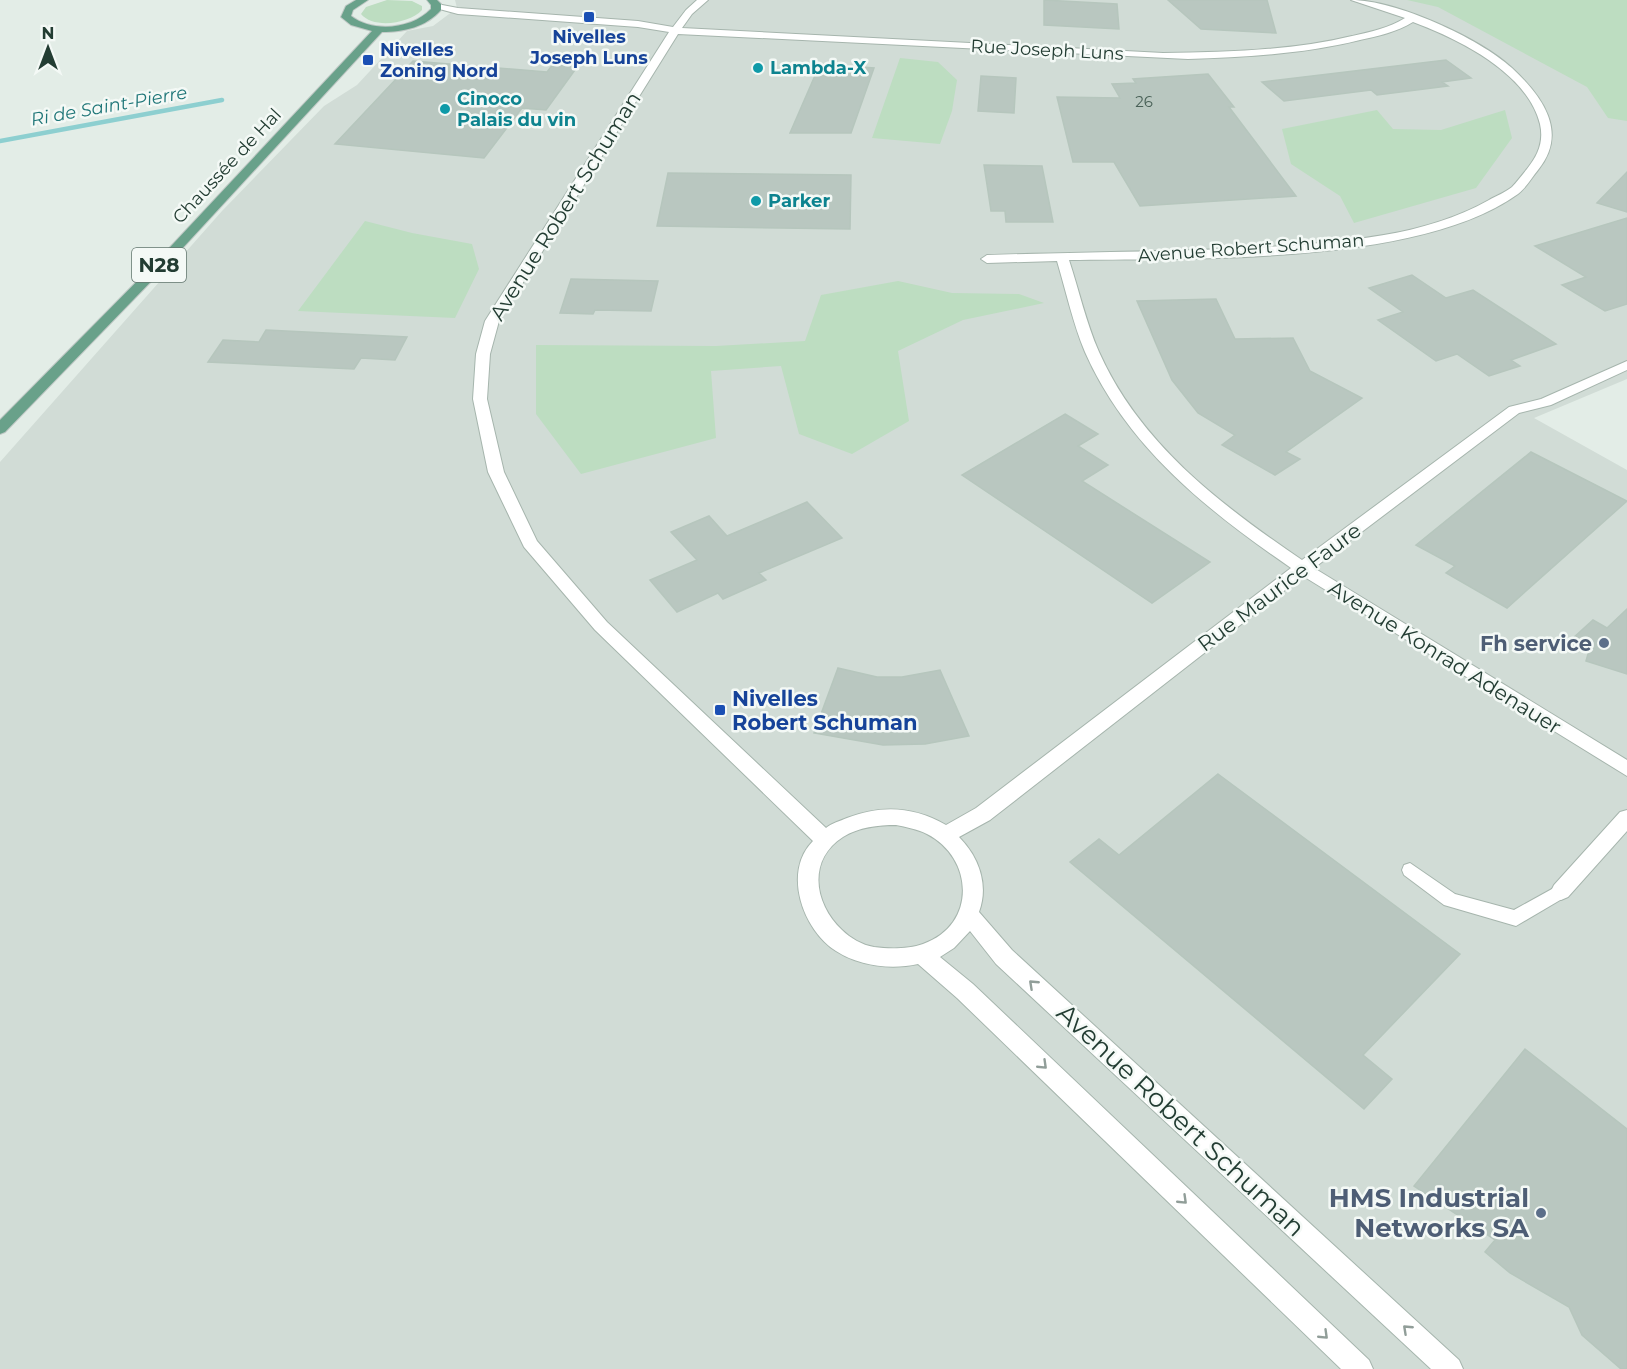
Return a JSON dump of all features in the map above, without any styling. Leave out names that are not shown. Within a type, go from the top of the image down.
[{"type":"main road","points":[[363,0],[349,8],[346,17],[359,26],[379,29],[408,26],[426,19],[433,15],[434,3]]},
{"type":"main road","name":"Chaussée de Hal","points":[[0,429],[162,262],[379,29]]},
{"type":"street","name":"Avenue Robert Schuman","points":[[703,0],[689,12],[678,31],[662,49],[492,321],[483,354],[480,399],[496,472],[530,543],[601,626],[825,840]]},
{"type":"street","name":"Avenue Robert Schuman","points":[[987,259],[1227,253],[1365,242],[1468,216],[1502,201],[1535,173],[1548,145],[1545,121],[1524,86],[1507,70],[1463,41],[1412,18],[1356,0]]},
{"type":"street","name":"Rue Joseph Luns","points":[[434,3],[458,11],[638,24],[678,31]]},
{"type":"street","name":"Rue Joseph Luns","points":[[426,19],[632,33],[678,31],[1163,56],[1233,55],[1287,51],[1382,32],[1412,18]]},
{"type":"street","name":"Avenue Konrad Adenauer","points":[[1062,257],[1092,352],[1128,416],[1168,462],[1210,502],[1302,568],[1627,770]]},
{"type":"street","name":"Rue Maurice Faure","points":[[945,835],[983,814],[1302,568],[1514,410],[1546,402],[1627,365]]},
{"type":"street","points":[[896,817],[922,823],[945,835],[962,852],[972,872],[975,894],[969,915],[958,932],[942,946],[922,955],[894,959],[866,955],[841,943],[821,926],[809,904],[806,882],[811,860],[825,840],[845,826],[870,818],[896,817]]},
{"type":"street","points":[[1561,891],[1627,818]]},
{"type":"street","name":"Avenue Robert Schuman","points":[[969,915],[1004,957],[1450,1369]]},
{"type":"street","points":[[922,955],[965,991],[1360,1369]]},
{"type":"lane","points":[[1410,870],[1450,900],[1516,918],[1561,891]]},
{"type":"shaded area","points":[[455,0],[1627,0],[1627,379],[1534,418],[1627,470],[1627,1369],[0,1369],[0,462],[222,211],[324,106],[357,85],[407,31],[433,26],[457,8]]},
{"type":"green space","points":[[387,0],[412,1],[422,6],[422,10],[409,19],[391,23],[374,22],[361,14],[366,7]]},
{"type":"green space","points":[[1407,0],[1627,0],[1627,121],[1608,118],[1587,87],[1438,7]]},
{"type":"green space","points":[[900,58],[938,62],[957,80],[952,111],[940,144],[872,138]]},
{"type":"green space","points":[[1377,110],[1393,129],[1441,130],[1505,110],[1512,138],[1476,188],[1354,223],[1340,196],[1291,164],[1282,129]]},
{"type":"green space","points":[[365,221],[412,233],[472,244],[479,269],[455,318],[298,311]]},
{"type":"green space","points":[[898,281],[952,293],[1019,294],[1044,303],[963,320],[898,351],[909,421],[852,454],[799,434],[781,366],[711,371],[716,438],[581,474],[536,414],[536,345],[716,346],[805,341],[821,295]]},
{"type":"building","points":[[1044,0],[1117,4],[1119,29],[1044,25]]},
{"type":"building","points":[[1168,0],[1267,0],[1276,33],[1201,29]]},
{"type":"building","name":"Cinoco Palais du vin","points":[[557,59],[580,63],[546,110],[522,108],[484,158],[335,144],[413,61],[547,72]]},
{"type":"building","points":[[1446,60],[1471,78],[1442,82],[1448,86],[1377,95],[1371,90],[1284,101],[1262,82]]},
{"type":"building","points":[[820,64],[874,68],[851,133],[790,133]]},
{"type":"building","points":[[1208,74],[1234,107],[1229,107],[1296,196],[1140,206],[1114,162],[1073,162],[1057,97],[1120,98],[1112,84],[1136,83],[1133,79]]},
{"type":"building","points":[[981,76],[1016,78],[1014,113],[978,111]]},
{"type":"building","points":[[984,165],[1042,166],[1053,222],[1006,222],[1005,211],[991,211]]},
{"type":"building","points":[[1627,172],[1627,212],[1597,203]]},
{"type":"building","name":"Parker","points":[[668,173],[851,175],[850,229],[657,226]]},
{"type":"building","points":[[1627,218],[1627,304],[1605,311],[1562,285],[1586,277],[1535,246]]},
{"type":"building","points":[[1412,275],[1446,298],[1473,290],[1556,344],[1511,360],[1520,366],[1489,376],[1457,354],[1436,361],[1378,320],[1403,312],[1369,288]]},
{"type":"building","points":[[571,279],[658,281],[651,311],[595,310],[593,314],[560,313]]},
{"type":"building","points":[[1216,299],[1235,339],[1293,338],[1310,371],[1362,398],[1286,452],[1300,459],[1275,475],[1222,445],[1235,435],[1198,413],[1172,380],[1137,301]]},
{"type":"building","points":[[266,330],[407,337],[395,360],[361,358],[354,369],[208,362],[223,340],[259,342]]},
{"type":"building","points":[[1065,414],[1098,434],[1078,446],[1108,465],[1082,481],[1210,562],[1152,603],[962,475]]},
{"type":"building","points":[[1531,452],[1627,501],[1507,608],[1446,573],[1455,566],[1416,545]]},
{"type":"building","points":[[807,502],[842,538],[759,573],[766,580],[723,599],[718,593],[677,612],[650,580],[697,560],[671,532],[709,516],[727,536]]},
{"type":"building","name":"Fh service","points":[[1627,609],[1627,674],[1586,661],[1590,647],[1573,638],[1593,620],[1607,628]]},
{"type":"building","points":[[838,668],[877,677],[902,677],[940,670],[969,736],[925,744],[883,745],[814,733]]},
{"type":"building","points":[[1218,774],[1460,954],[1363,1055],[1392,1079],[1364,1109],[1070,862],[1099,839],[1119,855]]},
{"type":"building","name":"HMS Industrial Networks SA","points":[[1525,1049],[1627,1129],[1627,1369],[1621,1369],[1582,1335],[1569,1307],[1510,1273],[1485,1252],[1495,1240],[1414,1186]]},
{"type":"waterway","name":"Ri de Saint-Pierre","points":[[0,141],[222,100]]},
{"type":"place","name":"Nivelles Joseph Luns","points":[[589,17]]},
{"type":"place","name":"Nivelles Zoning Nord","points":[[368,60]]},
{"type":"place","name":"Lambda-X","points":[[758,68]]},
{"type":"place","name":"Cinoco Palais du vin","points":[[445,109]]},
{"type":"place","name":"Parker","points":[[756,201]]},
{"type":"place","name":"Fh service","points":[[1604,643]]},
{"type":"place","name":"Nivelles Robert Schuman","points":[[720,710]]},
{"type":"place","name":"HMS Industrial Networks SA","points":[[1541,1213]]}]
